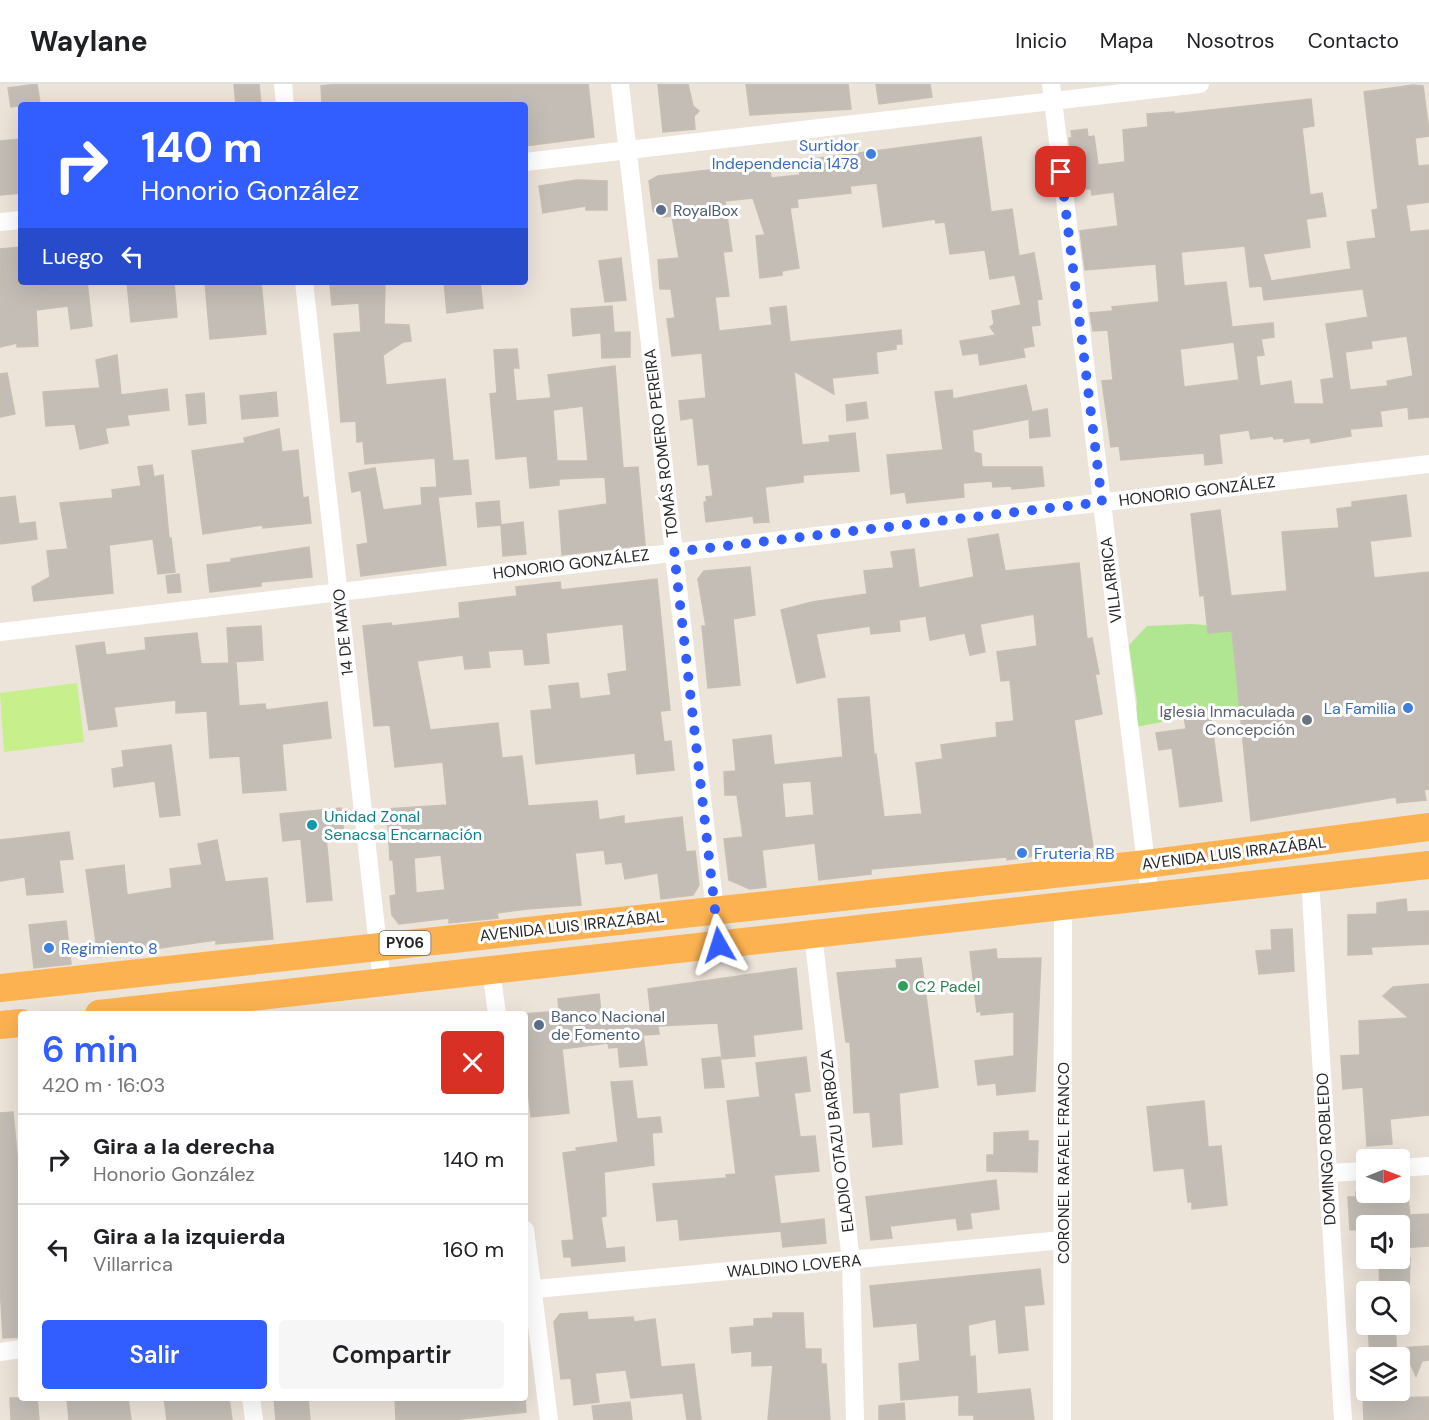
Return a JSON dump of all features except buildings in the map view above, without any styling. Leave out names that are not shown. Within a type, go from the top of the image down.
[{"type":"highway","name":"AVENIDA LUIS IRRAZÁBAL","points":[[0,988],[1146,864],[1429,827]]},
{"type":"highway","name":"PY06","points":[[158,1011],[197,1009],[382,982],[1429,865]]},
{"type":"highway","points":[[0,1025],[18,1023]]},
{"type":"street","points":[[283,84],[285,102]]},
{"type":"street","name":"TOMÁS ROMERO PEREIRA","points":[[620,84],[719,945]]},
{"type":"street","points":[[528,162],[1052,92],[1200,84]]},
{"type":"street","name":"VILLARRICA","points":[[1052,92],[1150,896]]},
{"type":"street","points":[[0,222],[18,220]]},
{"type":"street","name":"14 DE MAYO","points":[[304,285],[382,982]]},
{"type":"street","name":"HONORIO GONZÁLEZ","points":[[0,632],[1429,464]]},
{"type":"street","name":"DOMINGO ROBLEDO","points":[[1310,878],[1342,1420]]},
{"type":"street","name":"CORONEL RAFAEL FRANCO","points":[[1062,1420],[1063,906]]},
{"type":"street","name":"ELADIO OTAZU BARBOZA","points":[[813,934],[851,1261],[855,1420]]},
{"type":"street","points":[[491,970],[496,1011]]},
{"type":"street","points":[[1410,1167],[1429,1166]]},
{"type":"street","points":[[1328,1173],[1356,1172]]},
{"type":"street","name":"WALDINO LOVERA","points":[[529,1290],[1063,1240]]},
{"type":"street","points":[[528,1275],[549,1420]]},
{"type":"street","points":[[0,1352],[18,1349]]},
{"type":"street","points":[[251,1401],[254,1420]]},
{"type":"green space","points":[[1252,619],[1247,699],[1234,713],[1213,719],[1198,705],[1179,719],[1135,727],[1137,702],[1129,645],[1147,626],[1191,624],[1231,627]]},
{"type":"green space","points":[[77,683],[84,742],[4,752],[0,693]]},
{"type":"place","name":"Surtidor Independencia 1478","points":[[871,154]]},
{"type":"place","name":"RoyalBox","points":[[661,210]]},
{"type":"place","name":"La Familia","points":[[1408,708]]},
{"type":"place","name":"Iglesia Inmaculada Concepción","points":[[1307,720]]},
{"type":"place","name":"Unidad Zonal Senacsa Encarnación","points":[[312,825]]},
{"type":"place","name":"Fruteria RB","points":[[1022,853]]},
{"type":"place","name":"Regimiento 8","points":[[49,948]]},
{"type":"place","name":"C2 Padel","points":[[903,986]]},
{"type":"place","name":"Banco Nacional de Fomento","points":[[539,1025]]},
{"type":"route","points":[[719,945],[674,552],[1102,502],[1061,172]]}]
